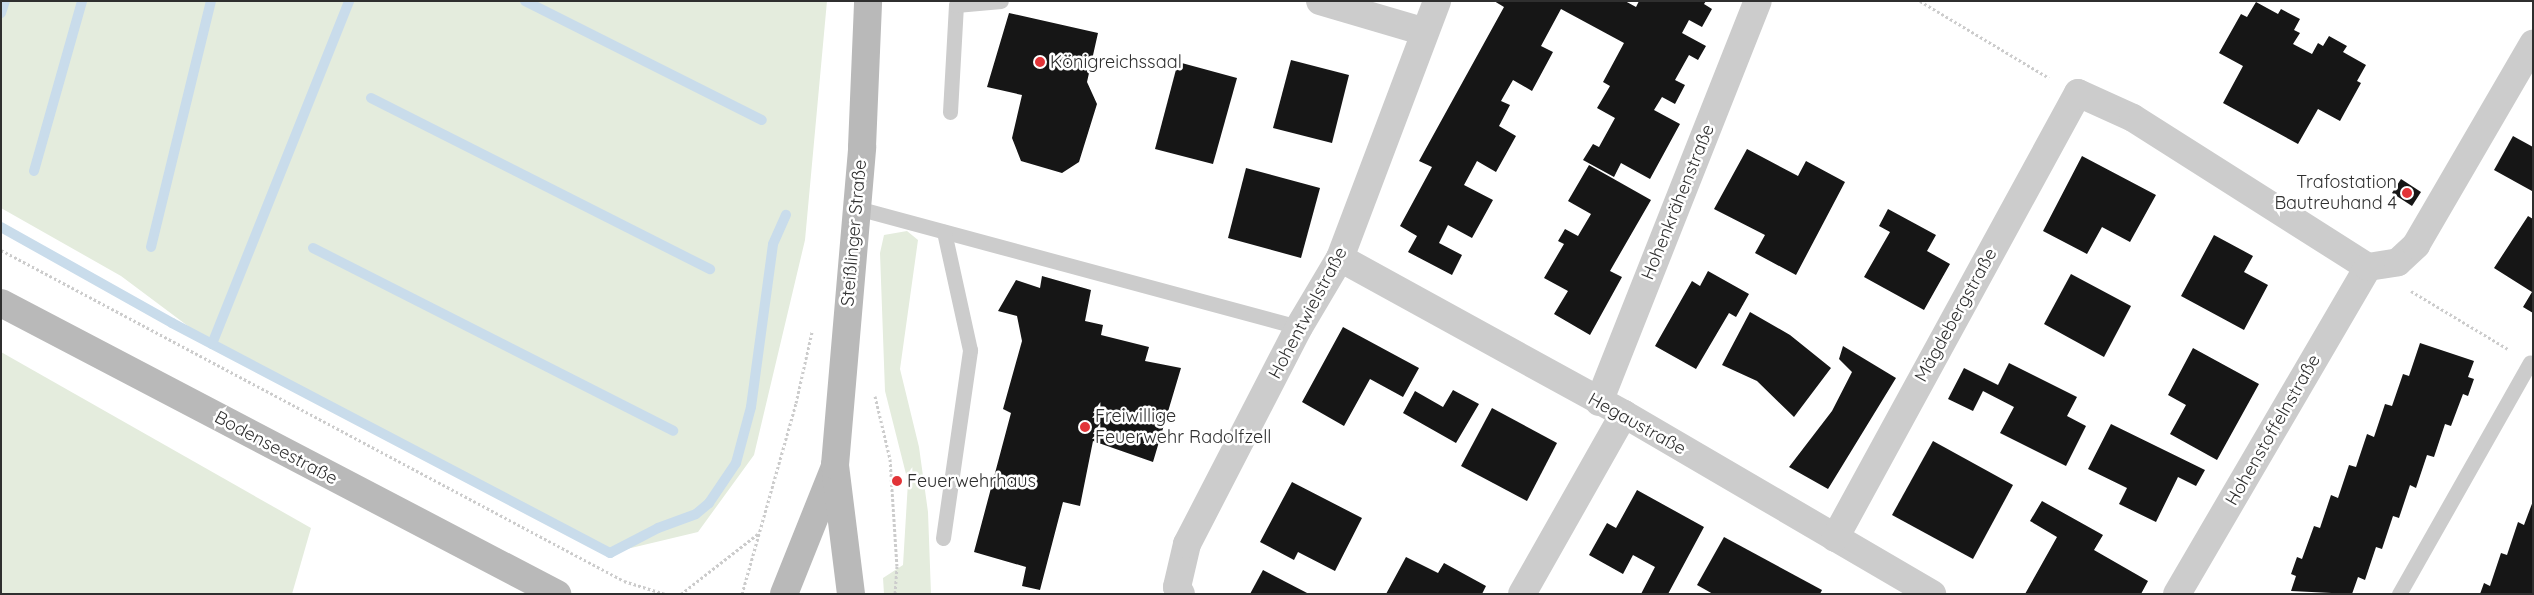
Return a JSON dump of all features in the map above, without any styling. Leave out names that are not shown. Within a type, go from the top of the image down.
[{"type":"street","name":"Steißlinger Straße","points":[[835,465],[857,208],[868,1]]},
{"type":"street","points":[[1320,1],[1425,32]]},
{"type":"street","name":"Hohentwielstraße","points":[[1179,590],[1187,544],[1298,328],[1340,258],[1437,1]]},
{"type":"street","name":"Hohenkrähenstraße","points":[[1599,402],[1758,1]]},
{"type":"street","points":[[2078,93],[2133,118],[2368,267],[2398,262],[2416,245],[2533,44]]},
{"type":"street","name":"Mägdebergstraße","points":[[1835,538],[2078,93]]},
{"type":"street","name":"Hegaustraße","points":[[1340,258],[1599,402],[1624,414],[1932,594]]},
{"type":"street","name":"Hohenstoffelnstraße","points":[[2177,594],[2368,267]]},
{"type":"street","name":"Bodenseestraße","points":[[1,303],[554,593]]},
{"type":"street","points":[[1522,594],[1624,414]]},
{"type":"street","points":[[835,465],[844,560],[851,594]]},
{"type":"street","points":[[784,594],[835,465]]},
{"type":"street","points":[[837,594],[844,560]]},
{"type":"lane","points":[[950,112],[956,5],[1001,1]]},
{"type":"lane","points":[[857,208],[1298,328]]},
{"type":"lane","points":[[943,538],[970,350],[944,232]]},
{"type":"lane","points":[[2400,594],[2530,362]]},
{"type":"path","points":[[1920,1],[2078,93]]},
{"type":"path","points":[[1,250],[624,581],[665,594]]},
{"type":"path","points":[[2368,267],[2530,362]]},
{"type":"path","points":[[742,594],[796,403],[813,326]]},
{"type":"path","points":[[875,394],[890,459],[897,566],[895,594]]},
{"type":"path","points":[[681,594],[760,532]]},
{"type":"green space","points":[[1,1],[827,1],[805,240],[754,455],[698,532],[610,553],[212,344],[121,276],[1,208]]},
{"type":"green space","points":[[907,231],[918,240],[900,369],[919,447],[928,512],[931,594],[884,594],[883,578],[903,565],[908,482],[885,391],[880,253],[884,235]]},
{"type":"green space","points":[[1,352],[311,528],[292,594],[1,594]]},
{"type":"building","points":[[1494,1],[1625,1],[1636,7],[1639,1],[1706,1],[1704,4],[1712,9],[1702,27],[1689,20],[1682,33],[1706,46],[1698,60],[1689,55],[1675,80],[1685,85],[1675,104],[1662,97],[1654,110],[1680,124],[1650,179],[1621,163],[1614,177],[1583,160],[1593,144],[1599,147],[1615,118],[1597,108],[1610,86],[1603,82],[1624,43],[1561,9],[1541,46],[1553,52],[1532,91],[1513,80],[1501,101],[1510,105],[1499,126],[1516,136],[1496,172],[1477,161],[1464,185],[1493,200],[1472,238],[1448,225],[1439,243],[1462,255],[1452,275],[1408,252],[1417,236],[1400,226],[1432,167],[1419,161],[1504,7]]},
{"type":"building","points":[[2256,2],[2278,14],[2281,9],[2300,19],[2294,30],[2300,33],[2293,44],[2312,54],[2318,43],[2323,46],[2329,36],[2347,46],[2343,52],[2366,65],[2357,81],[2361,83],[2340,121],[2318,109],[2298,144],[2223,103],[2243,66],[2219,53],[2241,14],[2247,17]]},
{"type":"building","points":[[1009,13],[1098,33],[1087,82],[1097,104],[1079,162],[1062,173],[1021,161],[1012,138],[1022,95],[987,87]]},
{"type":"building","points":[[1291,60],[1349,75],[1332,143],[1273,128]]},
{"type":"building","points":[[1178,62],[1237,78],[1213,164],[1155,149]]},
{"type":"building","points":[[2513,136],[2533,147],[2532,191],[2494,170]]},
{"type":"building","points":[[1747,149],[1798,176],[1806,161],[1845,182],[1796,275],[1755,253],[1765,235],[1714,209]]},
{"type":"building","points":[[2082,156],[2156,195],[2130,242],[2102,227],[2087,254],[2043,231]]},
{"type":"building","points":[[1589,165],[1651,200],[1610,271],[1622,277],[1590,335],[1554,314],[1568,291],[1544,278],[1564,244],[1558,241],[1565,229],[1578,236],[1591,214],[1568,201]]},
{"type":"building","points":[[1246,168],[1320,188],[1301,258],[1228,238]]},
{"type":"building","name":"Trafostation Bautreuhand 4","points":[[2401,179],[2421,192],[2412,206],[2392,193]]},
{"type":"building","points":[[1888,209],[1936,235],[1927,251],[1950,264],[1924,310],[1864,277],[1890,232],[1879,226]]},
{"type":"building","points":[[2528,216],[2533,219],[2533,313],[2523,307],[2532,292],[2494,268]]},
{"type":"building","points":[[2214,235],[2253,256],[2244,272],[2268,285],[2244,330],[2181,296]]},
{"type":"building","points":[[1708,271],[1749,294],[1736,317],[1729,313],[1696,369],[1655,346],[1692,281],[1700,286]]},
{"type":"building","points":[[2071,274],[2131,306],[2104,357],[2044,324]]},
{"type":"building","name":"Freiwillige Feuerwehr Radolfzell","points":[[1042,276],[1091,290],[1085,321],[1103,325],[1101,335],[1149,347],[1145,361],[1181,368],[1153,462],[1093,441],[1080,506],[1063,502],[1040,590],[1022,586],[1026,567],[974,552],[1011,413],[1003,409],[1022,341],[1017,316],[998,311],[1016,280],[1040,288]]},
{"type":"building","points":[[1750,312],[1790,335],[1831,368],[1794,417],[1757,381],[1722,365]]},
{"type":"building","points":[[1343,327],[1419,368],[1403,397],[1370,379],[1344,426],[1302,402]]},
{"type":"building","points":[[2420,343],[2474,361],[2468,377],[2474,379],[2468,396],[2463,394],[2451,426],[2445,424],[2434,457],[2427,455],[2416,488],[2410,485],[2399,518],[2393,516],[2382,549],[2376,547],[2365,580],[2358,577],[2352,594],[2291,591],[2296,576],[2291,574],[2297,557],[2302,559],[2314,526],[2320,528],[2331,495],[2338,498],[2349,465],[2356,467],[2367,434],[2374,437],[2385,404],[2392,406],[2403,374],[2409,376]]},
{"type":"building","points":[[1843,346],[1896,378],[1828,489],[1789,467],[1832,411],[1852,372],[1839,359]]},
{"type":"building","points":[[2193,348],[2259,384],[2217,460],[2170,434],[2186,405],[2168,395]]},
{"type":"building","points":[[2009,363],[2077,397],[2067,416],[2086,426],[2066,466],[2000,433],[2014,407],[1983,391],[1973,411],[1948,399],[1964,368],[1998,385]]},
{"type":"building","points":[[1453,390],[1479,404],[1456,443],[1403,413],[1415,391],[1443,407]]},
{"type":"building","points":[[1492,408],[1557,443],[1527,501],[1461,466]]},
{"type":"building","points":[[2111,424],[2205,470],[2196,486],[2178,477],[2156,522],[2119,504],[2127,488],[2088,469]]},
{"type":"building","points":[[1933,441],[2013,485],[1973,559],[1892,515]]},
{"type":"building","points":[[1292,482],[1362,518],[1335,571],[1298,552],[1294,560],[1260,542]]},
{"type":"building","points":[[1637,490],[1704,527],[1668,594],[1641,594],[1655,567],[1633,555],[1623,574],[1589,555],[1607,523],[1616,528]]},
{"type":"building","points":[[2042,501],[2103,535],[2094,550],[2148,581],[2141,594],[2025,594],[2057,537],[2030,521]]},
{"type":"building","points":[[2533,501],[2533,594],[2480,594],[2484,583],[2490,586],[2501,553],[2507,555],[2518,522],[2524,525]]},
{"type":"building","points":[[1724,537],[1822,590],[1820,594],[1713,594],[1697,585]]},
{"type":"building","points":[[1406,557],[1438,573],[1444,563],[1486,586],[1482,594],[1386,594]]},
{"type":"building","points":[[1263,570],[1309,594],[1250,594]]},
{"type":"waterway","points":[[1,13],[5,1]]},
{"type":"waterway","points":[[34,171],[82,1]]},
{"type":"waterway","points":[[151,247],[211,1]]},
{"type":"waterway","points":[[212,344],[349,1]]},
{"type":"waterway","points":[[525,1],[762,120]]},
{"type":"waterway","points":[[371,98],[710,269]]},
{"type":"waterway","points":[[1,227],[172,323],[610,553],[658,528],[696,514],[709,503],[736,463],[751,407],[773,244],[786,215]]},
{"type":"waterway","points":[[313,248],[673,431]]},
{"type":"place","name":"Königreichssaal","points":[[1040,62]]},
{"type":"place","name":"Trafostation Bautreuhand 4","points":[[2407,193]]},
{"type":"place","name":"Freiwillige Feuerwehr Radolfzell","points":[[1085,427]]},
{"type":"place","name":"Feuerwehrhaus","points":[[897,481]]}]
